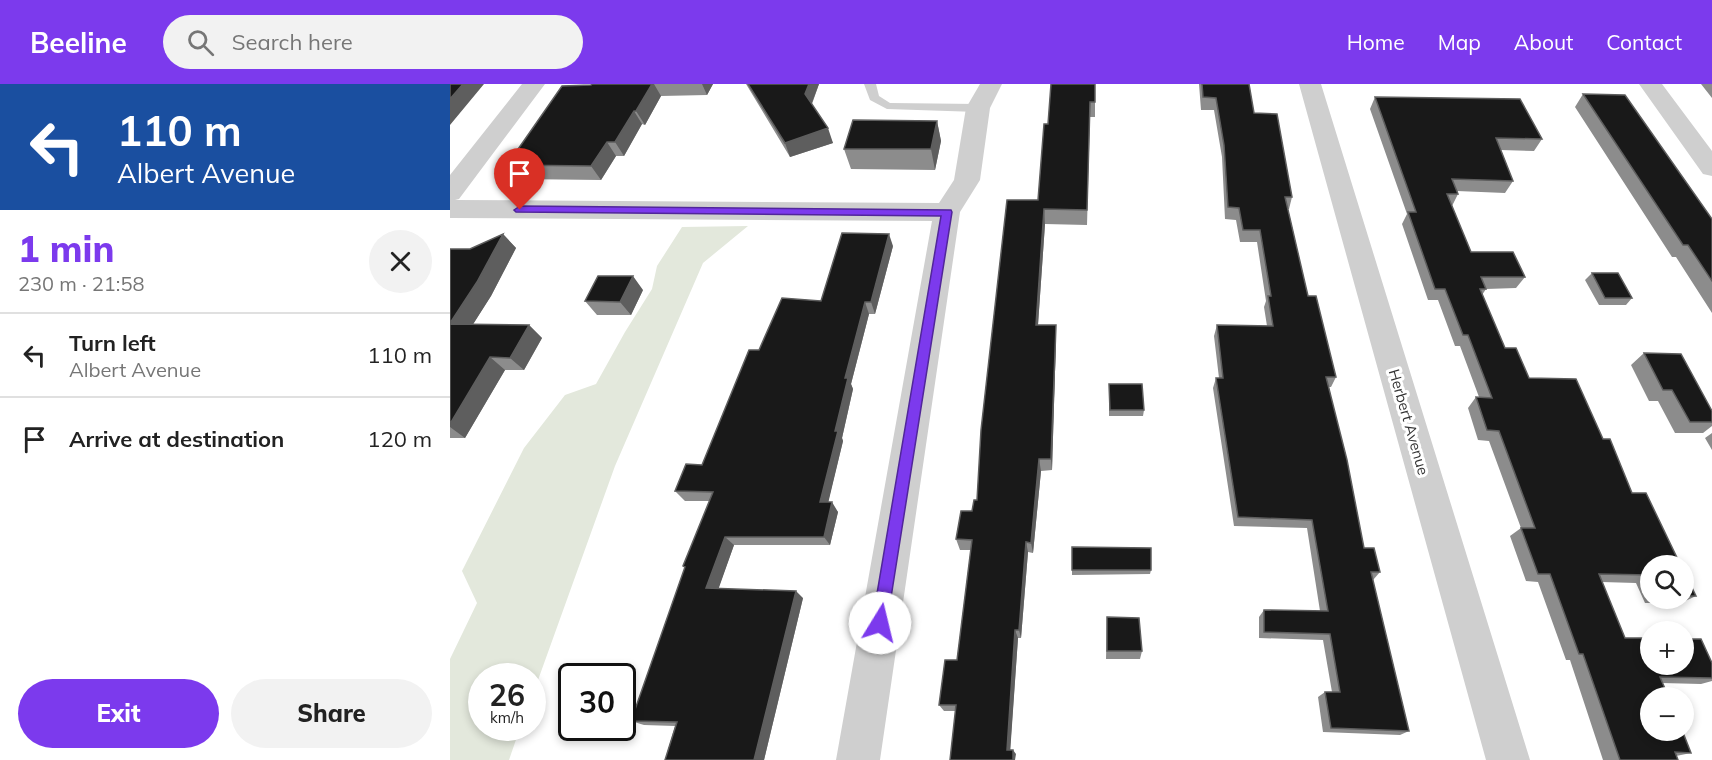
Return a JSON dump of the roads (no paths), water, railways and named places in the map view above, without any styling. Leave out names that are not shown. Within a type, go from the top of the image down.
[{"type":"street","points":[[450,193],[534,84]]},
{"type":"street","points":[[858,760],[947,212],[967,180],[978,108],[991,84]]},
{"type":"street","name":"Herbert Avenue","points":[[1310,84],[1508,760]]},
{"type":"street","points":[[1650,84],[1712,168]]},
{"type":"street","points":[[450,209],[947,212]]},
{"type":"lane","points":[[870,84],[874,98],[887,106],[978,108]]}]
